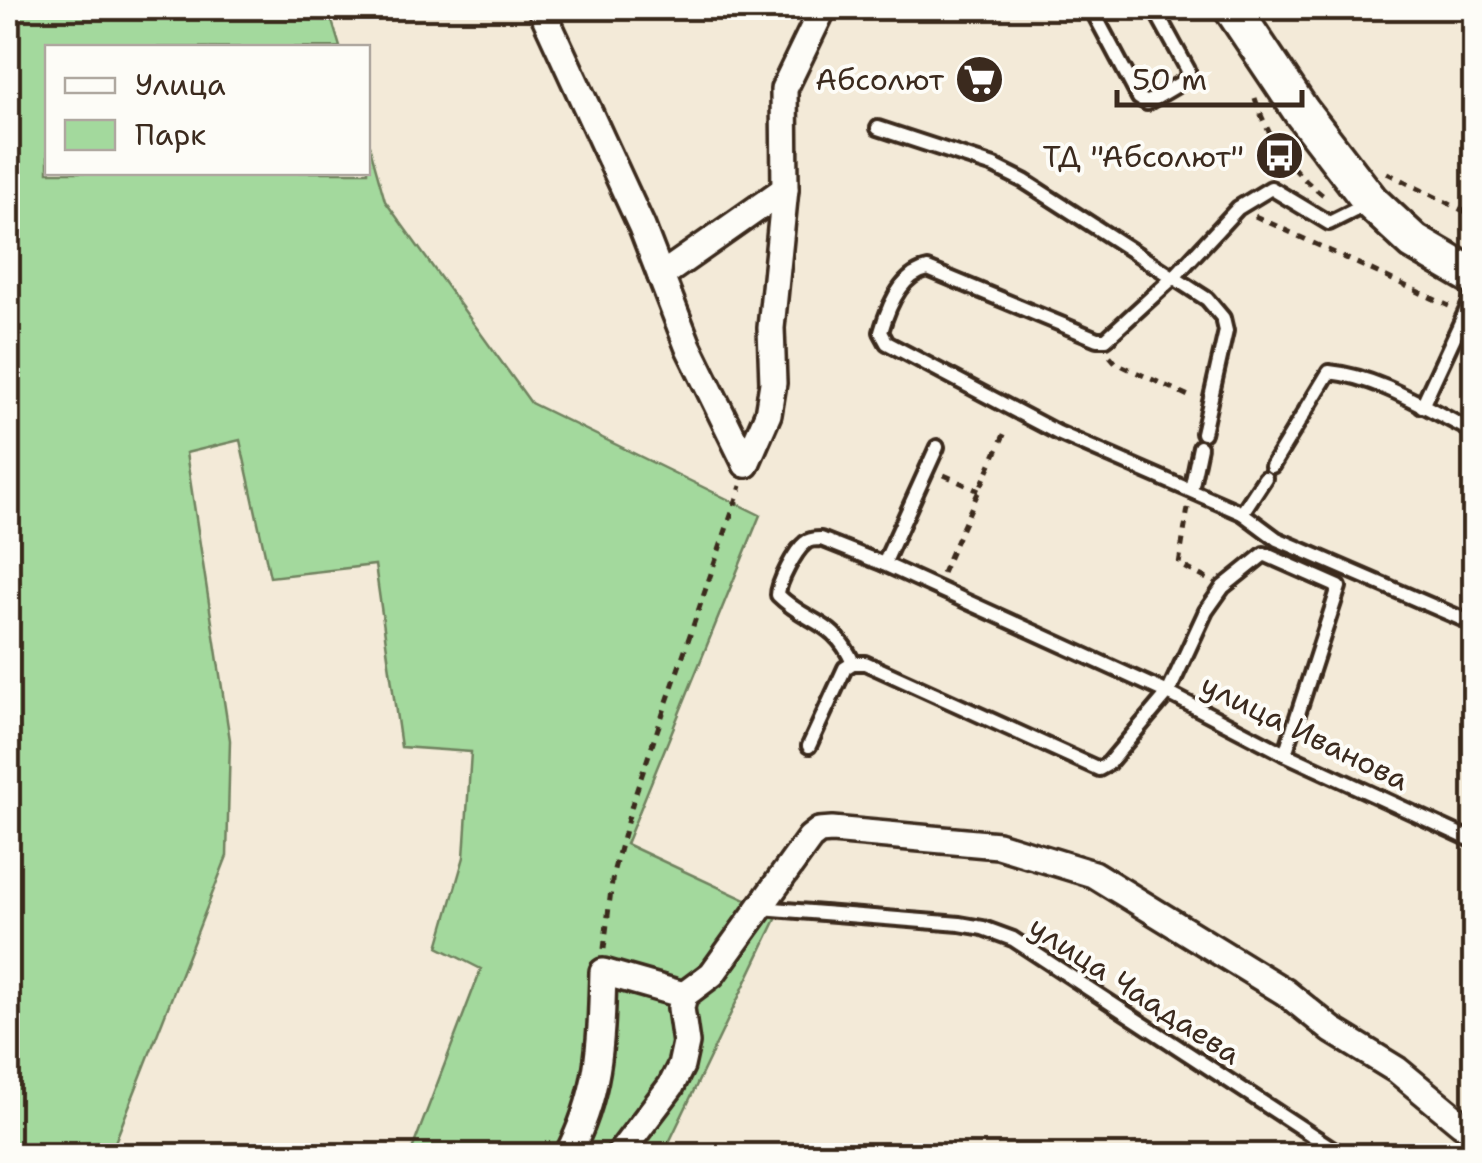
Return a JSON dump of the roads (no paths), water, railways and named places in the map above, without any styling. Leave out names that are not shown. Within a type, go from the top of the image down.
[{"type":"main road","points":[[1232,8],[1301,110],[1378,187],[1414,242],[1474,278]]},
{"type":"street","points":[[541,8],[662,276],[688,346],[746,464],[768,414],[773,384],[771,328],[785,189],[784,89],[822,8]]},
{"type":"street","points":[[662,276],[785,189]]},
{"type":"street","points":[[618,1156],[670,1086],[680,1066],[686,1043],[681,1008],[684,995],[712,974],[810,838],[819,832],[998,844],[1093,874],[1285,992],[1332,1030],[1397,1070],[1460,1124],[1474,1131]]},
{"type":"street","points":[[567,1156],[594,1092],[600,1062],[603,972],[684,995]]},
{"type":"lane","points":[[1091,8],[1140,98],[1147,103],[1186,80],[1188,70],[1154,8]]},
{"type":"lane","points":[[878,128],[994,166],[1024,181],[1208,299],[1224,318],[1226,332],[1192,490]]},
{"type":"lane","points":[[1378,187],[1329,223],[1271,188],[1238,208],[1175,276],[1114,333],[1097,340],[928,269],[914,272],[904,281],[881,332],[887,343],[1058,433],[1242,514],[1277,539],[1474,624]]},
{"type":"lane","points":[[1422,406],[1474,294]]},
{"type":"lane","points":[[1242,514],[1330,372],[1348,374],[1474,432]]},
{"type":"lane","points":[[884,564],[937,447]]},
{"type":"lane","name":"улица Иванова","points":[[853,663],[845,644],[834,632],[786,604],[778,595],[778,585],[805,543],[814,539],[884,564],[1168,693],[1285,754],[1474,841]]},
{"type":"lane","points":[[809,746],[845,668],[865,663],[1099,768],[1108,764],[1168,693],[1206,611],[1222,587],[1264,554],[1338,586],[1285,754]]},
{"type":"lane","name":"улица Чаадаева","points":[[759,908],[960,924],[1013,939],[1344,1156]]},
{"type":"place","name":"Абсолют","points":[[979,79]]},
{"type":"place","name":"ТД \"Абсолют\"","points":[[1279,156]]}]
